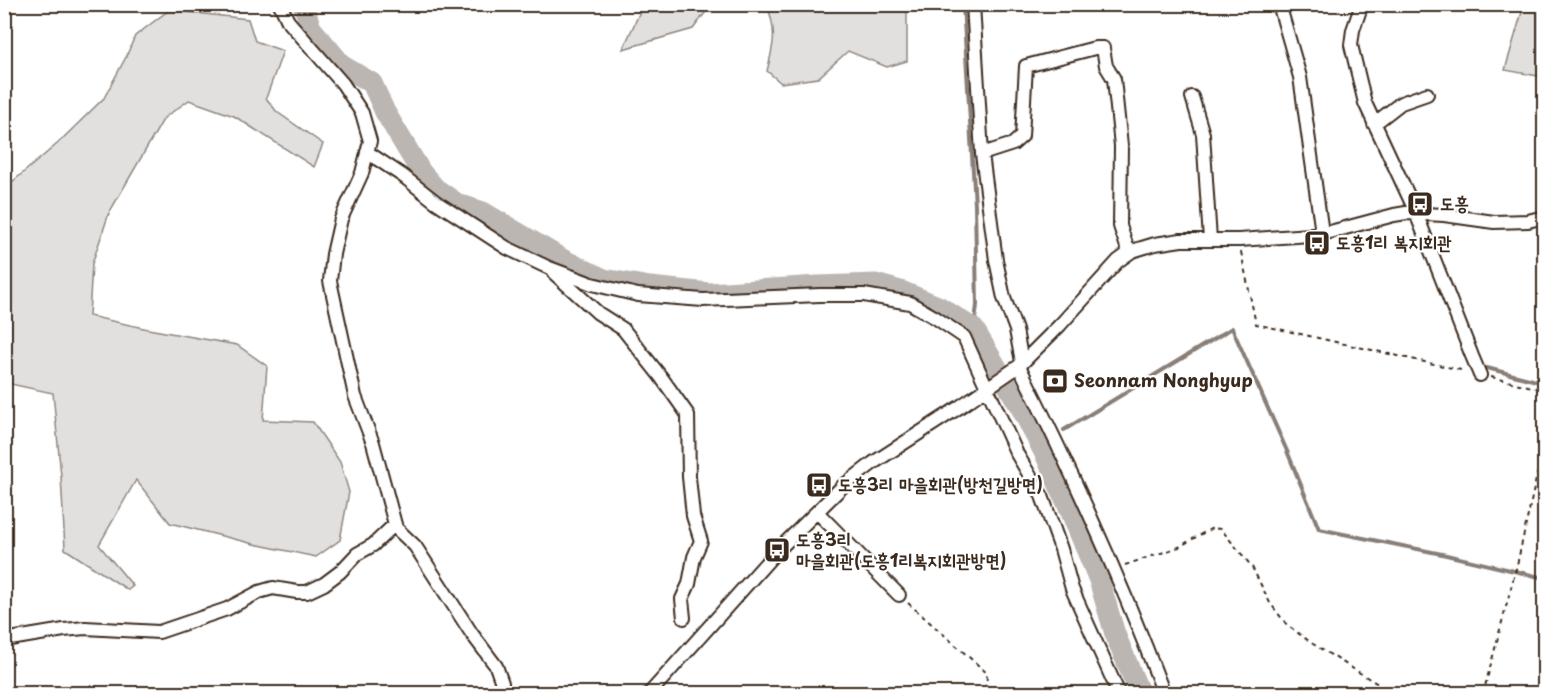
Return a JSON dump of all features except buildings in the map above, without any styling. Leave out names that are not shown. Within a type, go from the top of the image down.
[{"type":"street","points":[[280,4],[288,21],[343,84],[362,113],[370,141],[362,173],[341,219],[330,281],[354,396],[373,443],[396,528],[415,546],[472,634],[496,666],[502,683],[502,693]]},
{"type":"street","points":[[973,4],[982,154],[996,261],[1004,298],[1016,330],[1017,366],[1040,408],[1114,568],[1164,693]]},
{"type":"street","points":[[1279,4],[1300,77],[1322,233]]},
{"type":"street","points":[[1362,4],[1353,30],[1351,45],[1365,103],[1416,213],[1480,375]]},
{"type":"street","points":[[982,154],[1013,144],[1022,136],[1026,66],[1095,48],[1103,48],[1106,66],[1114,79],[1121,146],[1120,226],[1129,253]]},
{"type":"street","points":[[1374,124],[1401,103],[1427,94]]},
{"type":"street","points":[[1192,97],[1203,134],[1210,240]]},
{"type":"street","points":[[368,152],[507,248],[547,267],[592,284],[638,295],[703,300],[864,295],[910,303],[964,337],[990,386],[1017,454],[1042,496],[1061,549],[1072,589],[1119,693]]},
{"type":"street","points":[[649,693],[775,553],[843,486],[873,463],[1017,366],[1045,342],[1118,261],[1129,253],[1155,244],[1181,240],[1239,240],[1322,233],[1394,214],[1416,213],[1494,222],[1528,221],[1545,217]]},
{"type":"street","points":[[547,267],[598,313],[623,329],[688,416],[689,477],[693,516],[701,541],[694,557],[689,584],[682,598],[684,618]]},
{"type":"street","points":[[817,512],[899,595]]},
{"type":"street","points":[[4,640],[85,628],[159,632],[227,609],[259,592],[273,588],[307,592],[324,584],[340,572],[357,554],[372,545],[395,524]]},
{"type":"path","points":[[1239,240],[1256,324],[1545,390]]},
{"type":"path","points":[[1483,693],[1517,565],[1545,443]]},
{"type":"path","points":[[1114,568],[1179,547],[1212,528],[1221,530],[1252,567],[1270,603],[1287,625],[1331,656],[1394,693]]},
{"type":"path","points":[[899,595],[987,673],[986,693]]},
{"type":"shaded area","points":[[643,4],[711,5],[693,29],[623,49]]},
{"type":"shaded area","points":[[767,5],[907,5],[907,61],[887,67],[848,51],[818,78],[781,83],[767,71],[773,38]]},
{"type":"shaded area","points":[[1524,5],[1544,5],[1544,77],[1505,70]]},
{"type":"shaded area","points":[[169,10],[248,19],[255,41],[283,51],[266,98],[277,112],[323,144],[314,167],[234,116],[189,100],[164,118],[109,213],[92,264],[89,316],[237,345],[267,366],[263,420],[313,422],[340,462],[349,492],[340,540],[316,557],[170,523],[136,480],[99,545],[133,586],[128,590],[65,549],[53,393],[5,384],[5,188],[56,145],[104,98],[135,36]]},
{"type":"waterway","points":[[303,4],[311,28],[343,66],[372,83],[385,112],[421,172],[435,188],[458,204],[483,212],[564,260],[604,279],[650,287],[709,293],[876,284],[901,291],[940,307],[974,329],[1021,408],[1046,456],[1099,580],[1115,634],[1140,694]]},
{"type":"waterway","points":[[963,4],[975,205],[977,305],[974,329]]},
{"type":"waterway","points":[[1064,430],[1232,328],[1319,529],[1544,578]]},
{"type":"waterway","points":[[1487,368],[1544,383]]},
{"type":"place","name":"도흥","points":[[1420,204]]},
{"type":"place","name":"도흥1리 복지회관","points":[[1317,243]]},
{"type":"place","name":"Seonnam Nonghyup","points":[[1055,381]]},
{"type":"place","name":"도흥3리 마을회관(방천길방면)","points":[[819,485]]},
{"type":"place","name":"도흥3리 마을회관(도흥1리복지회관방면)","points":[[777,550]]}]
